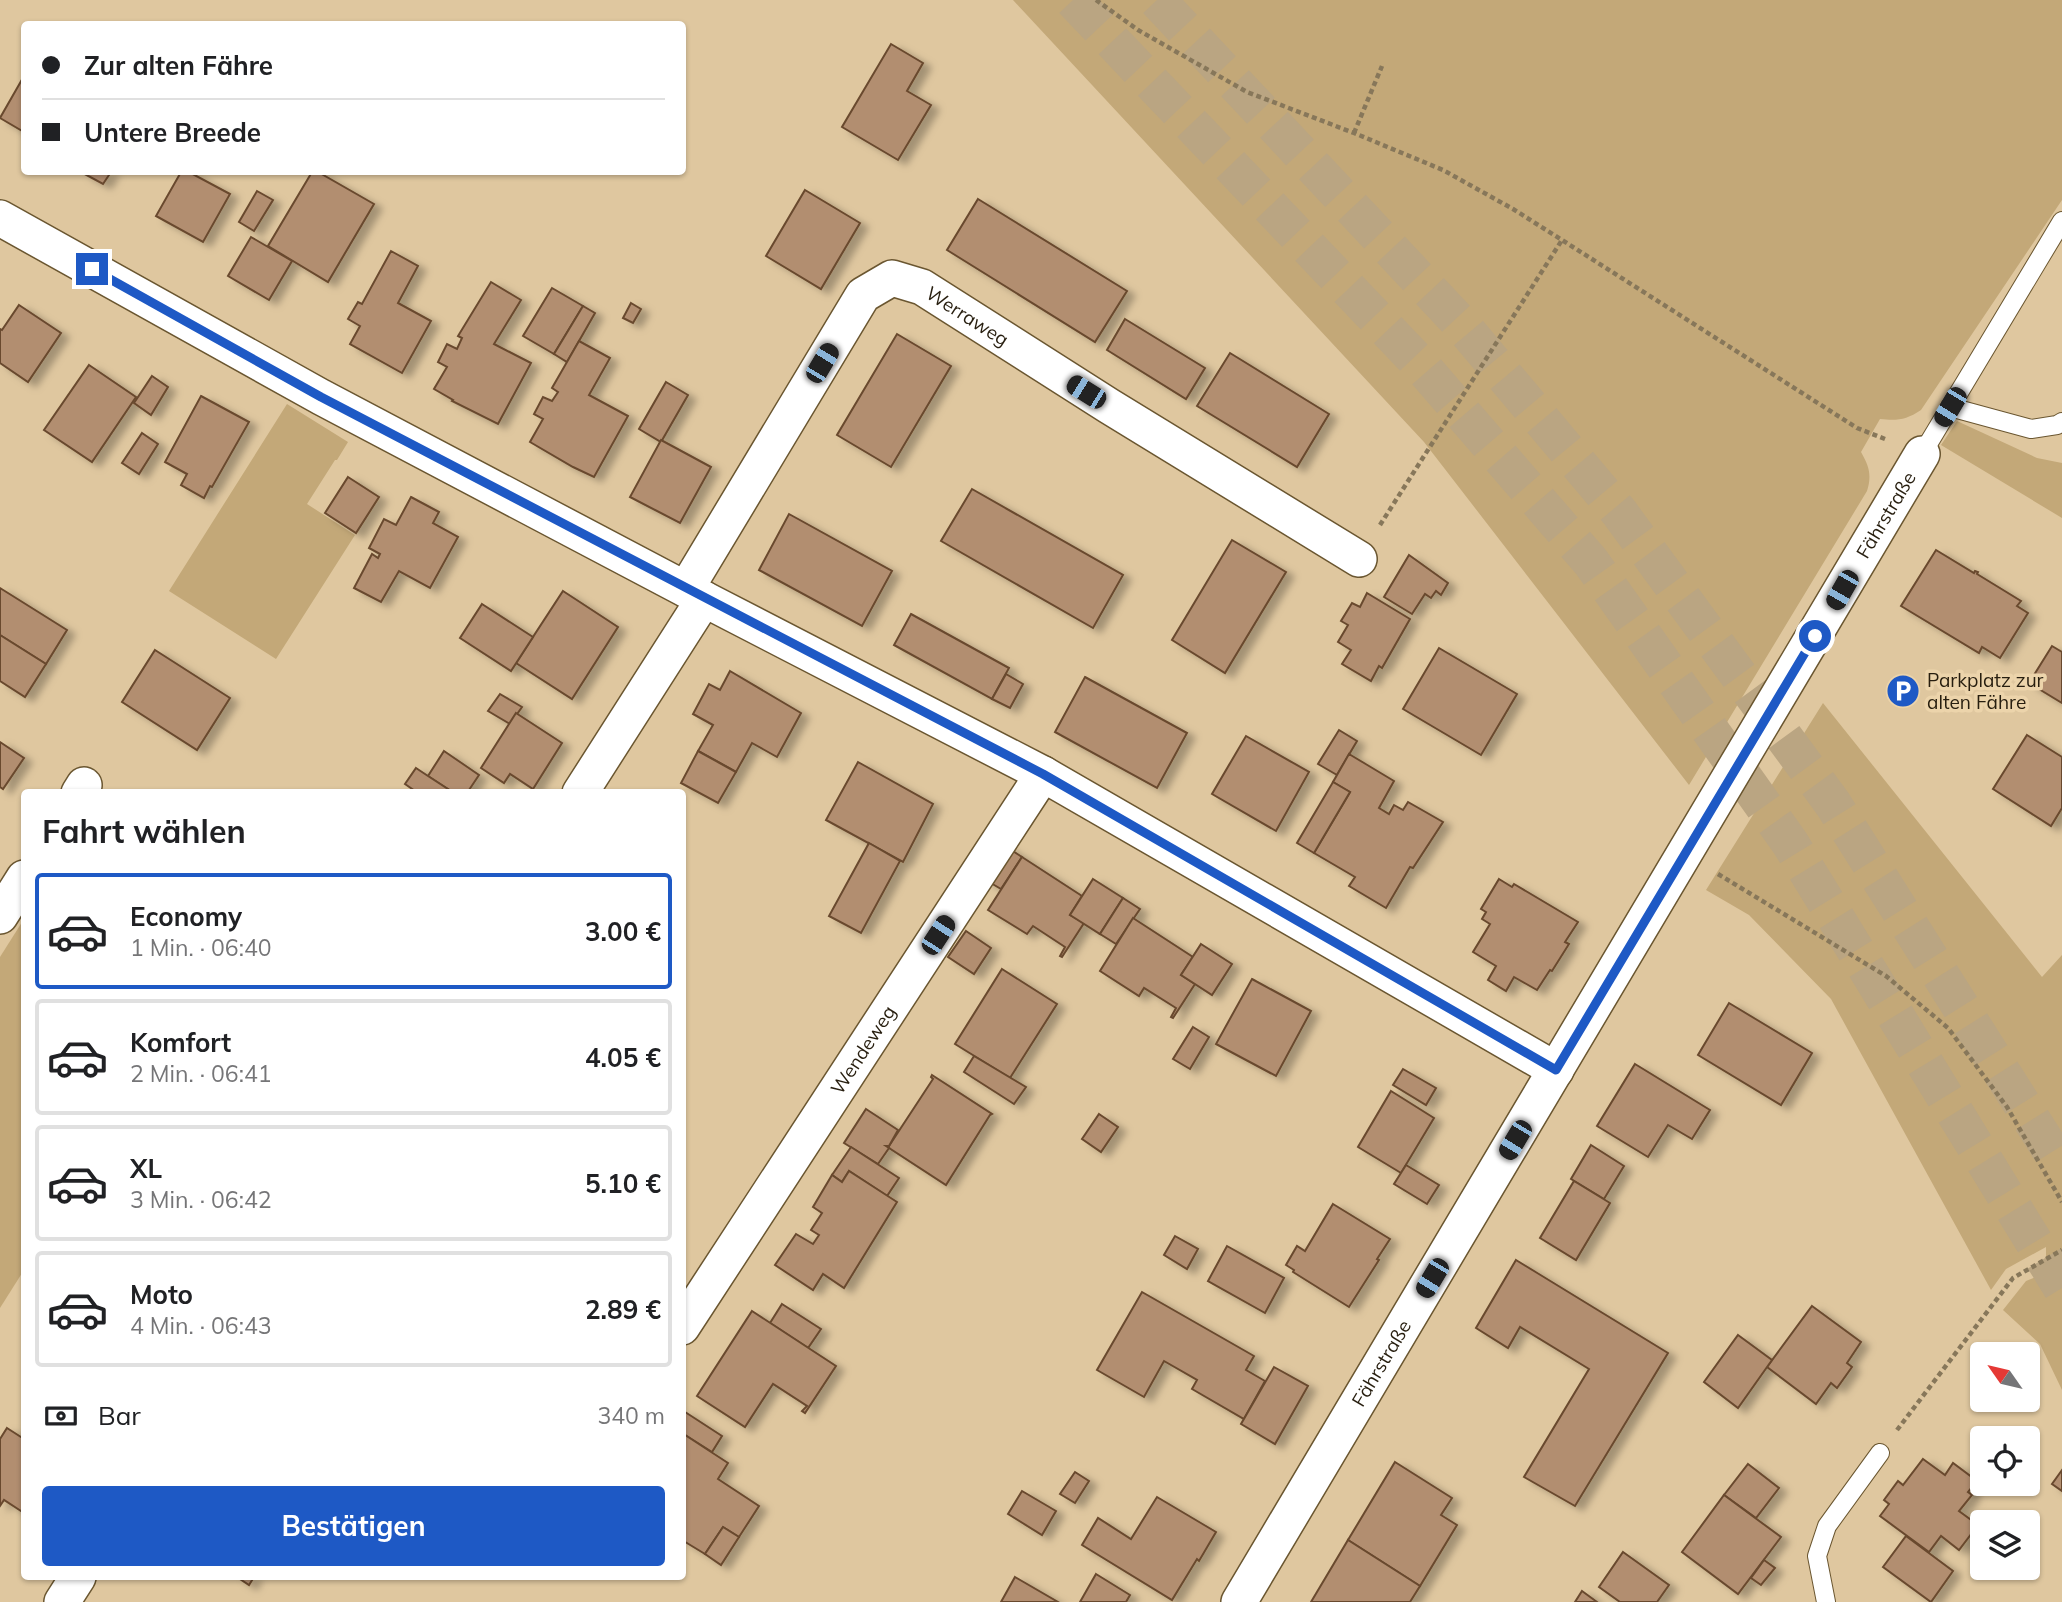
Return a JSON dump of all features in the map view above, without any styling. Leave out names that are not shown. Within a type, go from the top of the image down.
[{"type":"street","points":[[0,218],[321,397],[1043,774],[1556,1070]]},
{"type":"street","name":"Werraweg","points":[[582,789],[863,295],[892,278],[922,287],[1109,407],[1359,559]]},
{"type":"street","name":"Fährstraße","points":[[1239,1602],[1922,454]]},
{"type":"street","name":"Wendeweg","points":[[686,1320],[1043,774]]},
{"type":"street","points":[[0,916],[21,883]]},
{"type":"street","points":[[62,1602],[76,1580]]},
{"type":"lane","name":"Fährstraße","points":[[1922,454],[2062,220]]},
{"type":"lane","points":[[1950,407],[2031,429],[2062,422]]},
{"type":"lane","points":[[1826,1602],[1817,1556],[1827,1526],[1880,1453]]},
{"type":"path","points":[[1096,0],[1138,30],[1247,92],[1443,170],[1513,209],[1857,428],[1922,454]]},
{"type":"path","points":[[1354,133],[1382,66]]},
{"type":"path","points":[[1359,559],[1562,240]]},
{"type":"path","points":[[1684,854],[1886,976],[1948,1028],[2007,1107],[2062,1202]]},
{"type":"path","points":[[1880,1453],[2013,1278],[2062,1250]]},
{"type":"shaded area","points":[[1013,0],[2062,0],[2062,200],[1921,410],[1901,419],[1880,419],[1861,452],[1869,471],[1867,491],[1689,785],[1424,442]]},
{"type":"shaded area","points":[[287,404],[348,442],[307,504],[355,535],[276,659],[169,591]]},
{"type":"shaded area","points":[[1957,421],[2037,458],[2062,463],[2062,518],[1941,445]]},
{"type":"shaded area","points":[[1823,703],[2042,977],[2062,955],[2062,1390],[2040,1342],[2003,1310],[2026,1281],[2046,1273],[2046,1247],[2006,1269],[1991,1290],[1831,999],[1749,915],[1706,890]]},
{"type":"shaded area","points":[[21,924],[21,1275],[0,1308],[0,957]]},
{"type":"building","points":[[891,44],[923,63],[907,91],[931,105],[898,160],[842,127]]},
{"type":"building","points":[[21,81],[21,130],[0,118]]},
{"type":"building","points":[[86,175],[109,175],[103,184]]},
{"type":"building","points":[[179,175],[195,175],[230,194],[203,242],[156,216]]},
{"type":"building","points":[[310,175],[323,175],[374,204],[328,282],[268,246]]},
{"type":"building","points":[[805,190],[860,223],[821,289],[766,256]]},
{"type":"building","points":[[257,191],[273,200],[254,231],[239,222]]},
{"type":"building","points":[[978,199],[1127,291],[1095,342],[947,250]]},
{"type":"building","points":[[251,237],[292,261],[269,300],[228,276]]},
{"type":"building","points":[[391,251],[418,266],[398,303],[431,321],[402,373],[350,344],[360,326],[348,319],[358,302],[362,304]]},
{"type":"building","points":[[491,282],[521,300],[494,344],[531,363],[498,424],[434,389],[447,367],[438,362],[447,344],[457,349],[462,338],[458,336]]},
{"type":"building","points":[[552,288],[583,306],[554,354],[523,336]]},
{"type":"building","points":[[631,303],[641,309],[633,323],[623,318]]},
{"type":"building","points":[[19,305],[61,333],[28,382],[0,363],[0,329],[2,330]]},
{"type":"building","points":[[583,306],[595,313],[567,362],[554,354]]},
{"type":"building","points":[[1125,319],[1205,368],[1186,399],[1107,350]]},
{"type":"building","points":[[897,334],[951,366],[891,467],[837,435]]},
{"type":"building","points":[[579,341],[610,358],[589,395],[628,416],[594,477],[530,442],[543,419],[534,414],[543,397],[552,401],[558,392],[552,388]]},
{"type":"building","points":[[1230,353],[1329,414],[1297,467],[1197,406]]},
{"type":"building","points":[[89,365],[136,397],[92,462],[44,430]]},
{"type":"building","points":[[152,376],[168,387],[151,415],[134,403]]},
{"type":"building","points":[[666,382],[688,395],[661,442],[639,429]]},
{"type":"building","points":[[201,396],[249,422],[204,498],[181,485],[187,474],[165,462]]},
{"type":"building","points":[[142,433],[158,444],[139,474],[122,463]]},
{"type":"building","points":[[661,440],[711,467],[680,523],[630,497]]},
{"type":"building","points":[[348,477],[379,497],[356,533],[325,513]]},
{"type":"building","points":[[972,489],[1123,575],[1093,628],[941,541]]},
{"type":"building","points":[[411,497],[439,512],[433,523],[458,537],[430,588],[399,571],[381,602],[354,588],[372,554],[378,558],[380,554],[369,548],[384,519],[396,525]]},
{"type":"building","points":[[789,514],[892,571],[862,626],[759,570]]},
{"type":"building","points":[[1232,540],[1286,572],[1225,673],[1172,640]]},
{"type":"building","points":[[1936,550],[1974,573],[1978,572],[1977,574],[2021,601],[2017,606],[2028,613],[2000,658],[1982,647],[1979,653],[1901,606]]},
{"type":"building","points":[[1409,555],[1448,583],[1441,595],[1436,591],[1431,598],[1425,594],[1412,614],[1384,597]]},
{"type":"building","points":[[0,588],[67,630],[46,664],[0,635]]},
{"type":"building","points":[[563,591],[618,627],[572,699],[516,663]]},
{"type":"building","points":[[1367,593],[1410,619],[1382,668],[1379,666],[1371,681],[1342,664],[1351,650],[1338,642],[1348,625],[1341,621],[1352,603],[1360,607]]},
{"type":"building","points":[[482,604],[533,637],[511,671],[460,638]]},
{"type":"building","points":[[911,614],[1009,668],[992,699],[894,645]]},
{"type":"building","points":[[0,635],[46,664],[25,697],[0,681]]},
{"type":"building","points":[[2052,646],[2062,652],[2062,703],[2029,683]]},
{"type":"building","points":[[1439,648],[1517,694],[1481,755],[1403,709]]},
{"type":"building","points":[[155,650],[230,698],[197,750],[122,702]]},
{"type":"building","points":[[730,671],[801,713],[777,757],[752,743],[736,772],[698,751],[713,725],[693,714],[709,684],[720,690]]},
{"type":"building","points":[[1006,674],[1023,684],[1010,708],[992,699]]},
{"type":"building","points":[[1085,677],[1187,733],[1157,788],[1055,732]]},
{"type":"building","points":[[500,694],[522,707],[510,724],[488,711]]},
{"type":"building","points":[[516,713],[562,743],[533,789],[510,774],[504,783],[481,768]]},
{"type":"building","points":[[1339,730],[1357,741],[1337,775],[1318,764]]},
{"type":"building","points":[[2027,735],[2062,757],[2062,808],[2051,826],[1993,789]]},
{"type":"building","points":[[1246,736],[1309,772],[1276,831],[1212,794]]},
{"type":"building","points":[[0,742],[24,758],[3,789],[0,787]]},
{"type":"building","points":[[444,751],[479,775],[470,789],[448,789],[428,776]]},
{"type":"building","points":[[698,751],[736,772],[718,803],[681,783]]},
{"type":"building","points":[[1349,754],[1394,781],[1379,808],[1389,814],[1394,805],[1403,810],[1408,802],[1443,822],[1413,868],[1410,867],[1386,908],[1349,886],[1355,877],[1314,853],[1350,792],[1333,782]]},
{"type":"building","points":[[858,762],[933,804],[903,862],[826,820]]},
{"type":"building","points":[[416,768],[448,789],[412,789],[405,784]]},
{"type":"building","points":[[1333,782],[1350,792],[1314,853],[1297,843]]},
{"type":"building","points":[[869,843],[900,861],[861,933],[829,916]]},
{"type":"building","points":[[1005,846],[1022,857],[1001,889],[984,879]]},
{"type":"building","points":[[1022,857],[1082,896],[1070,915],[1084,923],[1062,957],[1060,956],[1065,947],[1033,926],[1027,934],[988,910]]},
{"type":"building","points":[[1093,879],[1123,898],[1100,934],[1070,915]]},
{"type":"building","points":[[1499,879],[1512,887],[1514,884],[1578,922],[1565,942],[1569,944],[1537,990],[1514,977],[1506,991],[1488,980],[1496,966],[1473,952],[1490,924],[1482,919],[1486,912],[1481,909]]},
{"type":"building","points":[[1123,898],[1140,909],[1116,944],[1100,934]]},
{"type":"building","points":[[1133,918],[1193,957],[1181,975],[1195,984],[1173,1018],[1171,1017],[1176,1008],[1144,988],[1139,996],[1100,971]]},
{"type":"building","points":[[966,931],[991,948],[974,974],[948,957]]},
{"type":"building","points":[[1201,944],[1232,964],[1212,995],[1181,975]]},
{"type":"building","points":[[1002,969],[1057,1004],[1010,1078],[955,1044]]},
{"type":"building","points":[[1252,979],[1311,1011],[1276,1076],[1216,1044]]},
{"type":"building","points":[[1729,1003],[1812,1053],[1781,1105],[1698,1055]]},
{"type":"building","points":[[1193,1027],[1209,1037],[1190,1069],[1173,1059]]},
{"type":"building","points":[[974,1056],[1026,1087],[1014,1104],[964,1072]]},
{"type":"building","points":[[1635,1064],[1710,1110],[1692,1139],[1668,1125],[1648,1157],[1597,1126]]},
{"type":"building","points":[[1403,1069],[1436,1088],[1426,1105],[1393,1085]]},
{"type":"building","points":[[932,1075],[992,1114],[946,1185],[886,1146],[889,1146],[933,1079]]},
{"type":"building","points":[[1391,1091],[1434,1118],[1401,1173],[1358,1147]]},
{"type":"building","points":[[866,1109],[898,1130],[889,1146],[886,1146],[889,1148],[878,1164],[844,1143]]},
{"type":"building","points":[[1099,1114],[1118,1127],[1101,1152],[1082,1139]]},
{"type":"building","points":[[1591,1145],[1624,1166],[1604,1199],[1571,1179]]},
{"type":"building","points":[[851,1147],[899,1178],[887,1196],[849,1171],[842,1182],[832,1175]]},
{"type":"building","points":[[1406,1165],[1439,1185],[1427,1204],[1394,1184]]},
{"type":"building","points":[[849,1171],[897,1202],[844,1288],[823,1274],[813,1290],[775,1265],[796,1234],[813,1244],[819,1235],[811,1230],[822,1213],[813,1207],[832,1175],[842,1182]]},
{"type":"building","points":[[1574,1181],[1610,1203],[1576,1260],[1540,1238]]},
{"type":"building","points":[[1333,1204],[1390,1239],[1349,1307],[1286,1265],[1297,1246],[1305,1251]]},
{"type":"building","points":[[1175,1236],[1198,1249],[1187,1269],[1164,1255]]},
{"type":"building","points":[[1227,1246],[1284,1278],[1265,1313],[1208,1281]]},
{"type":"building","points":[[1516,1260],[1668,1353],[1575,1506],[1524,1477],[1589,1369],[1520,1327],[1508,1348],[1476,1328]]},
{"type":"building","points":[[1142,1292],[1254,1356],[1246,1370],[1265,1381],[1244,1419],[1192,1389],[1197,1380],[1164,1361],[1144,1397],[1097,1370]]},
{"type":"building","points":[[782,1304],[821,1329],[808,1348],[770,1323]]},
{"type":"building","points":[[1812,1306],[1861,1342],[1847,1363],[1852,1367],[1837,1388],[1831,1383],[1816,1404],[1767,1367]]},
{"type":"building","points":[[752,1311],[836,1366],[805,1413],[802,1411],[807,1406],[773,1384],[745,1427],[697,1396]]},
{"type":"building","points":[[1738,1335],[1772,1360],[1738,1408],[1704,1382]]},
{"type":"building","points":[[1274,1367],[1308,1386],[1275,1444],[1241,1424]]},
{"type":"building","points":[[686,1413],[722,1436],[712,1452],[686,1436]]},
{"type":"building","points":[[7,1428],[21,1437],[21,1511],[4,1500],[0,1506],[0,1439]]},
{"type":"building","points":[[686,1436],[728,1463],[718,1479],[759,1506],[739,1537],[723,1527],[705,1554],[686,1542]]},
{"type":"building","points":[[1923,1459],[1945,1475],[1953,1463],[1970,1476],[1968,1492],[1971,1496],[1959,1511],[1970,1519],[1970,1536],[1959,1550],[1941,1536],[1929,1552],[1880,1516],[1889,1504],[1884,1500],[1898,1481],[1903,1485]]},
{"type":"building","points":[[1395,1462],[1452,1498],[1441,1515],[1457,1525],[1420,1586],[1348,1540]]},
{"type":"building","points":[[1748,1464],[1779,1488],[1756,1518],[1724,1495]]},
{"type":"building","points":[[2062,1470],[2062,1491],[2052,1484]]},
{"type":"building","points":[[1075,1472],[1089,1481],[1075,1503],[1060,1494]]},
{"type":"building","points":[[1022,1491],[1056,1511],[1042,1535],[1008,1514]]},
{"type":"building","points":[[1724,1495],[1781,1537],[1738,1594],[1682,1552]]},
{"type":"building","points":[[1157,1497],[1216,1532],[1172,1600],[1082,1545],[1098,1518],[1131,1539]]},
{"type":"building","points":[[723,1527],[739,1537],[721,1565],[705,1554]]},
{"type":"building","points":[[1906,1536],[1953,1571],[1931,1602],[1883,1567]]},
{"type":"building","points":[[1348,1540],[1420,1586],[1410,1602],[1311,1602]]},
{"type":"building","points":[[1623,1552],[1669,1585],[1657,1602],[1620,1602],[1599,1587]]},
{"type":"building","points":[[1764,1560],[1775,1568],[1761,1585],[1751,1578]]},
{"type":"building","points":[[1096,1574],[1130,1595],[1126,1602],[1080,1602]]},
{"type":"building","points":[[1015,1577],[1058,1602],[1001,1602]]},
{"type":"building","points":[[1582,1591],[1597,1602],[1575,1602]]},
{"type":"tunnel","points":[[1073,0],[1419,363],[1591,562],[1790,843],[2062,1288]]},
{"type":"tunnel","points":[[1157,0],[1460,323],[1619,512],[1833,804],[2062,1168]]},
{"type":"place","name":"Parkplatz zur alten Fähre","points":[[1903,691]]},
{"type":"route","points":[[92,269],[321,397],[1043,774],[1556,1070],[1815,636]]}]
